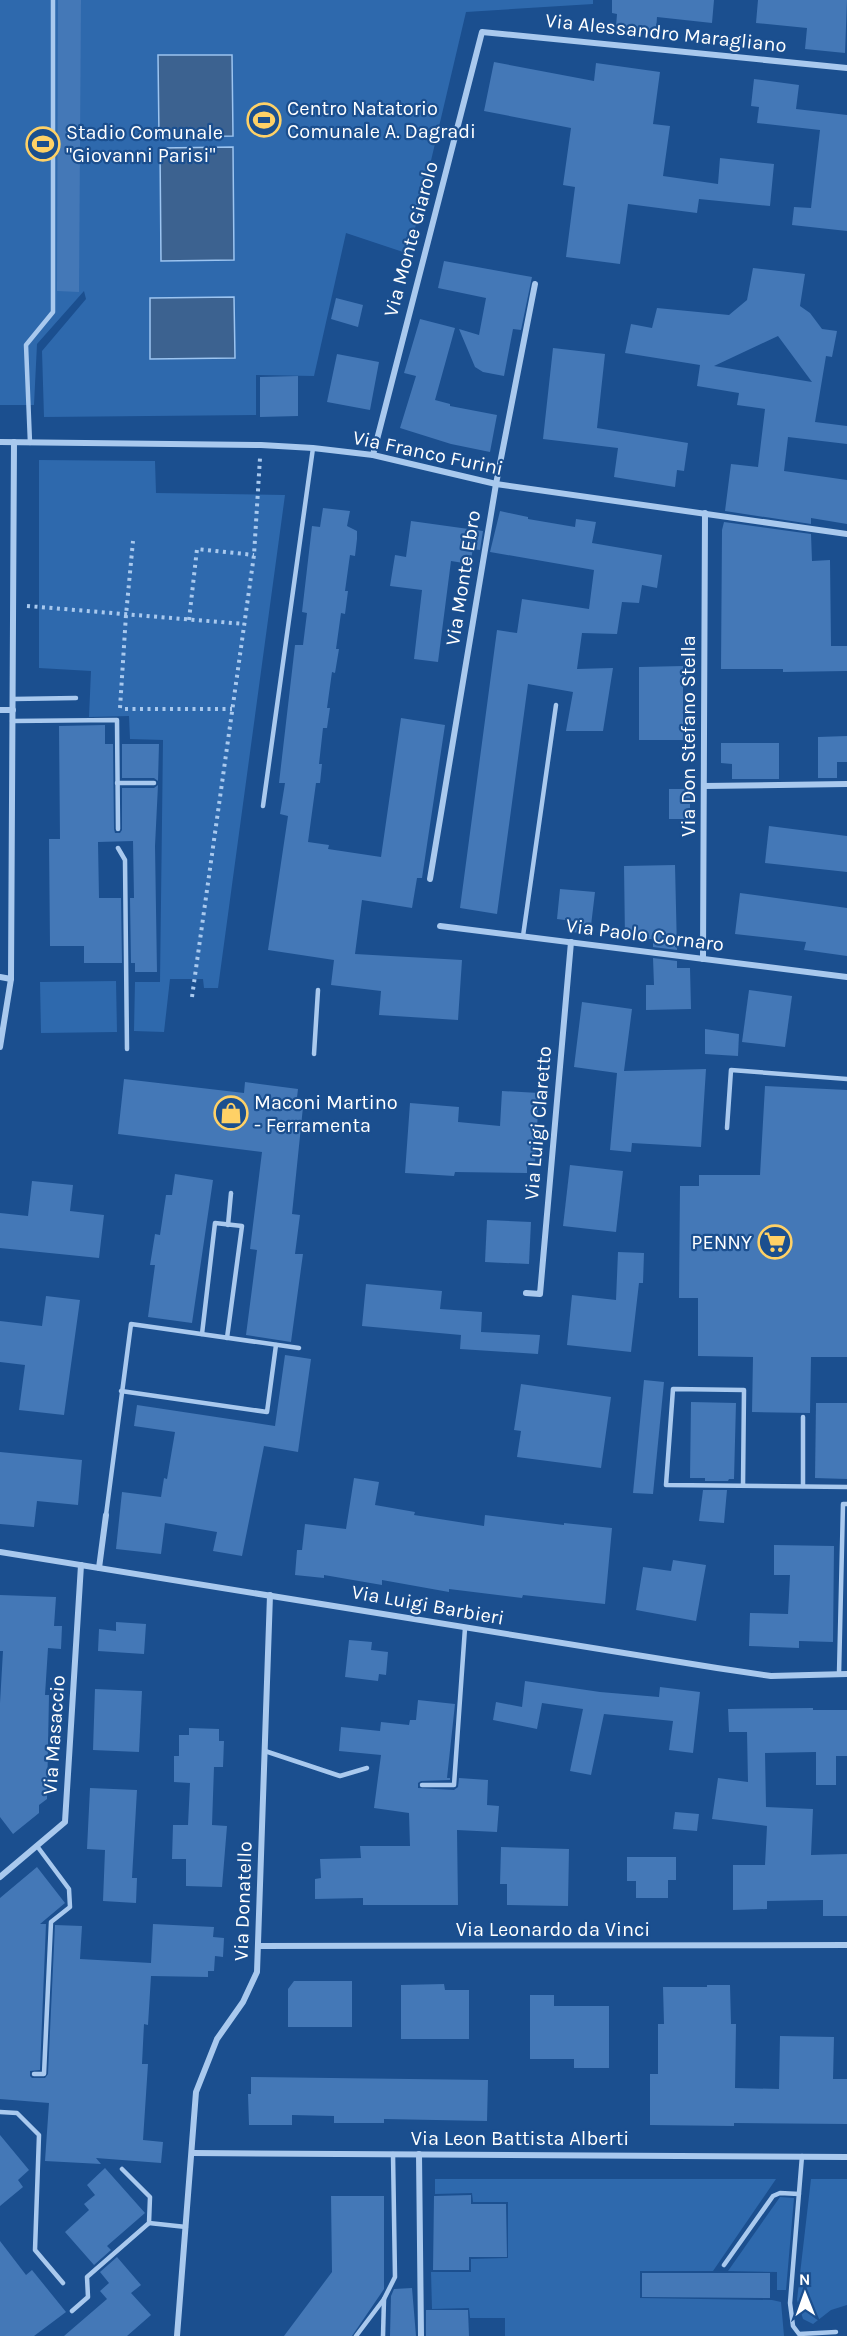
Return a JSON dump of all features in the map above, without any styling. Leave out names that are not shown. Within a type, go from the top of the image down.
[{"type":"street","name":"Via Alessandro Maragliano","points":[[482,32],[847,68]]},
{"type":"street","name":"Via Monte Giarolo","points":[[373,455],[482,32]]},
{"type":"street","name":"Via Monte Ebro","points":[[430,879],[496,484],[535,284]]},
{"type":"street","name":"Via Franco Furini","points":[[0,442],[313,448],[373,455],[496,484],[847,534]]},
{"type":"street","points":[[0,1047],[11,980],[14,442]]},
{"type":"street","name":"Via Don Stefano Stella","points":[[703,959],[705,513]]},
{"type":"street","points":[[0,710],[13,710]]},
{"type":"street","points":[[704,786],[847,784]]},
{"type":"street","name":"Via Paolo Cornaro","points":[[440,926],[847,977]]},
{"type":"street","name":"Via Luigi Claretto","points":[[526,1293],[540,1293],[571,942]]},
{"type":"street","points":[[0,977],[11,980]]},
{"type":"street","points":[[99,1568],[106,1515]]},
{"type":"street","name":"Via Luigi Barbieri","points":[[2,1552],[771,1676],[847,1674]]},
{"type":"street","name":"Via Masaccio","points":[[0,1877],[66,1822],[81,1565]]},
{"type":"street","name":"Via Donatello","points":[[177,2336],[196,2092],[217,2039],[243,2002],[257,1972],[270,1595]]},
{"type":"street","name":"Via Leonardo da Vinci","points":[[258,1947],[847,1945]]},
{"type":"street","name":"Via Leon Battista Alberti","points":[[192,2152],[847,2157]]},
{"type":"street","points":[[419,2154],[421,2336]]},
{"type":"lane","points":[[30,443],[26,345],[53,312],[53,0]]},
{"type":"lane","points":[[263,806],[313,448]]},
{"type":"lane","points":[[13,699],[76,698]]},
{"type":"lane","points":[[524,936],[556,705]]},
{"type":"lane","points":[[12,721],[117,720],[118,829]]},
{"type":"lane","points":[[117,783],[154,783]]},
{"type":"lane","points":[[118,848],[125,860],[127,1049]]},
{"type":"lane","points":[[314,1054],[318,990]]},
{"type":"lane","points":[[727,1128],[731,1070],[847,1079]]},
{"type":"lane","points":[[228,1225],[231,1193]]},
{"type":"lane","points":[[202,1334],[215,1223],[242,1226],[227,1338]]},
{"type":"lane","points":[[106,1515],[131,1324],[298,1348]]},
{"type":"lane","points":[[121,1391],[267,1412],[276,1345]]},
{"type":"lane","points":[[743,1486],[744,1390],[673,1389],[666,1485],[743,1486],[803,1486],[847,1487]]},
{"type":"lane","points":[[803,1417],[803,1486]]},
{"type":"lane","points":[[839,1674],[843,1504],[847,1504]]},
{"type":"lane","points":[[422,1785],[454,1785],[465,1628]]},
{"type":"lane","points":[[840,1649],[847,1649]]},
{"type":"lane","points":[[265,1751],[340,1776],[367,1768]]},
{"type":"lane","points":[[34,2074],[45,2074],[51,1922],[70,1907],[69,1888],[37,1846]]},
{"type":"lane","points":[[0,2112],[17,2113],[39,2135],[35,2250],[63,2283]]},
{"type":"lane","points":[[356,2336],[384,2299],[395,2277],[393,2154]]},
{"type":"lane","points":[[802,2156],[790,2303],[793,2326],[800,2334],[836,2332]]},
{"type":"lane","points":[[72,2311],[88,2297],[87,2277],[149,2223],[150,2197],[122,2169]]},
{"type":"lane","points":[[724,2265],[773,2196],[780,2193],[799,2194]]},
{"type":"lane","points":[[149,2223],[186,2227]]},
{"type":"lane","points":[[383,2336],[384,2299]]},
{"type":"path","points":[[192,997],[254,555],[261,446]]},
{"type":"path","points":[[120,709],[133,541]]},
{"type":"path","points":[[189,620],[197,549],[254,555]]},
{"type":"path","points":[[13,605],[244,624]]},
{"type":"path","points":[[110,709],[232,710]]},
{"type":"shaded area","name":"Centro Natatorio Comunale A. Dagradi","points":[[0,0],[593,0],[593,4],[466,12],[409,254],[346,233],[314,376],[256,375],[256,415],[44,417],[42,351],[86,299],[84,291],[37,344],[34,405],[0,405]]},
{"type":"shaded area","points":[[158,55],[232,55],[233,136],[159,137]]},
{"type":"shaded area","points":[[233,147],[234,260],[161,261],[160,148]]},
{"type":"shaded area","points":[[234,297],[235,358],[150,359],[150,298]]},
{"type":"shaded area","points":[[39,460],[155,461],[156,493],[285,495],[218,988],[204,988],[203,979],[170,979],[164,1032],[134,1031],[135,982],[160,982],[163,740],[130,739],[129,716],[89,717],[91,671],[39,668]]},
{"type":"shaded area","points":[[116,981],[117,1032],[41,1033],[40,982]]},
{"type":"shaded area","points":[[435,2179],[776,2179],[713,2271],[640,2271],[640,2298],[781,2302],[784,2336],[505,2336],[505,2318],[470,2318],[469,2308],[432,2309],[431,2272],[471,2272],[471,2259],[508,2258],[508,2202],[473,2202],[472,2193],[435,2194]]},
{"type":"shaded area","points":[[811,2179],[847,2179],[847,2305],[831,2310],[813,2324],[803,2319],[797,2300]]},
{"type":"shaded area","points":[[780,2197],[794,2198],[786,2290],[777,2290],[777,2272],[728,2271]]},
{"type":"building","points":[[58,0],[81,0],[79,292],[57,291]]},
{"type":"building","points":[[612,0],[714,0],[712,23],[657,17],[656,31],[616,27],[617,14],[612,13]]},
{"type":"building","points":[[758,0],[847,0],[845,53],[805,49],[807,28],[756,23]]},
{"type":"building","points":[[494,62],[594,81],[596,63],[660,72],[653,124],[670,126],[663,176],[718,184],[720,158],[774,164],[770,206],[699,199],[697,213],[628,204],[620,264],[566,257],[575,187],[563,185],[571,128],[484,111]]},
{"type":"building","points":[[754,79],[799,85],[796,109],[847,115],[847,231],[792,225],[794,207],[811,208],[820,130],[757,123],[759,107],[751,106]]},
{"type":"building","points":[[444,261],[532,277],[521,330],[513,329],[504,376],[483,372],[475,367],[459,329],[479,335],[486,298],[438,288]]},
{"type":"building","points":[[753,268],[805,274],[800,306],[810,313],[822,329],[837,331],[832,357],[826,356],[815,422],[847,426],[847,444],[788,437],[784,471],[847,480],[847,524],[811,518],[811,524],[725,511],[731,464],[758,467],[765,409],[737,405],[739,393],[697,386],[700,365],[625,353],[631,324],[652,328],[657,308],[729,315],[747,300]],"holes":[[[778,336],[812,382],[714,366]]]},
{"type":"building","points":[[336,298],[363,305],[358,327],[331,319]]},
{"type":"building","points":[[420,319],[455,328],[435,400],[450,404],[450,406],[497,415],[490,452],[451,444],[400,428],[416,376],[404,373]]},
{"type":"building","points":[[553,348],[605,354],[597,428],[688,443],[684,471],[677,470],[675,487],[614,477],[618,448],[543,439]]},
{"type":"building","points":[[337,354],[379,362],[370,410],[327,402]]},
{"type":"building","points":[[298,376],[298,416],[260,417],[260,377]]},
{"type":"building","points":[[323,508],[350,511],[347,526],[357,531],[357,539],[355,556],[350,555],[345,591],[348,591],[345,614],[341,613],[336,649],[339,649],[335,673],[332,672],[327,708],[330,708],[327,728],[323,728],[319,764],[322,764],[320,783],[316,783],[308,842],[329,845],[328,849],[381,857],[401,718],[445,725],[422,878],[417,878],[412,908],[362,900],[355,954],[462,960],[458,1020],[379,1015],[381,991],[331,985],[334,960],[268,950],[288,816],[280,814],[285,783],[279,783],[295,645],[303,645],[307,613],[302,612],[312,526],[320,527]]},
{"type":"building","points":[[500,511],[528,517],[528,519],[575,527],[576,519],[596,522],[592,543],[662,555],[657,588],[642,585],[639,603],[622,602],[617,634],[582,633],[577,669],[613,668],[603,731],[566,731],[573,692],[528,684],[497,914],[460,908],[497,630],[517,633],[522,599],[589,609],[594,570],[490,552]]},
{"type":"building","points":[[411,521],[483,531],[480,550],[473,549],[470,564],[451,561],[438,662],[414,659],[422,590],[390,586],[395,555],[406,557]]},
{"type":"building","points":[[724,522],[811,534],[812,561],[830,560],[831,646],[847,646],[847,671],[783,672],[783,669],[721,669],[722,530]]},
{"type":"building","points":[[683,666],[683,740],[639,740],[639,667]]},
{"type":"building","points":[[105,725],[105,744],[113,744],[115,833],[120,833],[122,830],[122,788],[154,788],[158,785],[155,846],[157,972],[135,972],[135,963],[131,963],[130,898],[134,898],[133,841],[98,842],[99,898],[121,898],[122,963],[84,963],[84,946],[50,946],[49,839],[60,839],[59,726]]},
{"type":"building","points":[[847,736],[847,762],[837,762],[837,778],[818,778],[818,737]]},
{"type":"building","points":[[721,743],[779,743],[779,779],[732,779],[732,764],[721,763]]},
{"type":"building","points":[[122,744],[159,744],[158,781],[154,778],[122,778]]},
{"type":"building","points":[[669,789],[690,789],[690,819],[669,819]]},
{"type":"building","points":[[769,826],[847,836],[847,872],[765,863]]},
{"type":"building","points":[[675,865],[677,950],[653,947],[653,939],[625,939],[624,866]]},
{"type":"building","points":[[560,889],[595,892],[590,934],[572,932],[573,921],[557,919]]},
{"type":"building","points":[[740,893],[847,908],[847,956],[804,950],[806,942],[735,934]]},
{"type":"building","points":[[653,958],[677,961],[677,968],[690,968],[691,1009],[646,1010],[646,985],[654,985]]},
{"type":"building","points":[[749,990],[792,996],[785,1047],[742,1042]]},
{"type":"building","points":[[582,1002],[632,1009],[624,1071],[706,1069],[701,1147],[632,1143],[631,1152],[610,1150],[617,1073],[574,1067]]},
{"type":"building","points":[[705,1029],[739,1034],[738,1056],[705,1054]]},
{"type":"building","points":[[124,1079],[244,1093],[245,1082],[298,1089],[296,1106],[303,1107],[292,1214],[300,1215],[295,1254],[303,1254],[291,1342],[246,1335],[257,1250],[250,1249],[262,1152],[118,1134]]},
{"type":"building","name":"PENNY","points":[[765,1086],[847,1090],[847,1357],[811,1357],[810,1413],[752,1412],[753,1357],[698,1356],[698,1298],[679,1298],[680,1186],[699,1186],[699,1175],[760,1175]]},
{"type":"building","points":[[502,1091],[539,1093],[535,1164],[527,1164],[527,1173],[455,1172],[454,1176],[405,1173],[410,1103],[459,1107],[458,1122],[500,1126]]},
{"type":"building","points":[[570,1165],[623,1171],[616,1232],[563,1226]]},
{"type":"building","points":[[175,1174],[213,1180],[192,1323],[148,1317],[155,1265],[150,1265],[155,1234],[160,1235],[166,1195],[172,1195]]},
{"type":"building","points":[[32,1181],[73,1185],[70,1211],[104,1215],[99,1258],[0,1248],[0,1213],[28,1216]]},
{"type":"building","points":[[487,1220],[531,1222],[529,1264],[485,1262]]},
{"type":"building","points":[[618,1252],[644,1253],[643,1283],[639,1283],[631,1352],[567,1345],[572,1295],[616,1300]]},
{"type":"building","points":[[366,1284],[442,1291],[440,1309],[482,1312],[481,1332],[540,1335],[538,1354],[460,1349],[461,1335],[362,1326]]},
{"type":"building","points":[[46,1296],[80,1300],[64,1415],[19,1410],[25,1365],[0,1362],[0,1321],[42,1326]]},
{"type":"building","points":[[285,1355],[311,1359],[298,1452],[264,1446],[242,1556],[213,1551],[217,1532],[165,1523],[161,1554],[116,1549],[122,1492],[161,1497],[164,1478],[167,1479],[175,1432],[134,1426],[137,1405],[275,1426]]},
{"type":"building","points":[[644,1380],[664,1382],[653,1494],[633,1493]]},
{"type":"building","points":[[521,1384],[611,1397],[601,1468],[517,1457],[521,1431],[514,1430]]},
{"type":"building","points":[[691,1402],[736,1403],[734,1479],[705,1481],[705,1478],[690,1478]]},
{"type":"building","points":[[816,1403],[847,1403],[847,1479],[815,1478]]},
{"type":"building","points":[[0,1452],[82,1460],[78,1505],[37,1501],[34,1527],[0,1524]]},
{"type":"building","points":[[354,1478],[379,1482],[375,1505],[415,1512],[414,1515],[484,1526],[485,1515],[564,1525],[564,1523],[612,1528],[605,1604],[523,1595],[522,1598],[449,1589],[449,1592],[382,1580],[382,1585],[324,1575],[324,1578],[295,1575],[297,1550],[302,1550],[305,1524],[346,1529]]},
{"type":"building","points":[[703,1490],[727,1490],[724,1523],[699,1521]]},
{"type":"building","points":[[774,1545],[834,1546],[833,1642],[799,1641],[799,1648],[749,1646],[750,1613],[788,1614],[790,1575],[774,1575]]},
{"type":"building","points":[[673,1560],[706,1565],[696,1621],[636,1610],[643,1567],[671,1571]]},
{"type":"building","points":[[0,1595],[56,1597],[54,1626],[62,1626],[61,1649],[48,1648],[45,1695],[49,1695],[47,1799],[39,1805],[39,1813],[13,1834],[0,1817],[0,1703],[3,1651],[0,1651]]},
{"type":"building","points":[[116,1622],[146,1624],[144,1654],[98,1651],[99,1629],[116,1631]]},
{"type":"building","points":[[349,1640],[372,1642],[371,1650],[388,1652],[386,1675],[379,1674],[378,1681],[345,1677]]},
{"type":"building","points":[[525,1681],[600,1692],[659,1697],[660,1687],[700,1692],[693,1753],[669,1750],[673,1721],[604,1714],[591,1775],[570,1771],[583,1709],[542,1703],[537,1729],[493,1720],[496,1702],[522,1707]]},
{"type":"building","points":[[95,1689],[142,1691],[139,1752],[93,1750]]},
{"type":"building","points":[[418,1700],[455,1704],[447,1778],[450,1780],[421,1781],[418,1783],[418,1788],[454,1790],[458,1787],[459,1778],[488,1780],[487,1805],[499,1806],[497,1832],[457,1830],[458,1905],[363,1905],[363,1898],[315,1899],[315,1879],[321,1878],[320,1859],[361,1858],[360,1846],[410,1846],[409,1813],[374,1808],[381,1755],[339,1751],[341,1727],[380,1731],[381,1722],[409,1725],[410,1720],[416,1720]]},
{"type":"building","points":[[813,1708],[813,1710],[847,1710],[847,1756],[836,1756],[836,1785],[816,1785],[816,1752],[765,1753],[766,1807],[813,1809],[811,1855],[847,1854],[847,1916],[823,1916],[823,1900],[767,1901],[767,1909],[733,1910],[733,1865],[765,1865],[767,1826],[712,1819],[718,1778],[748,1782],[747,1732],[729,1732],[728,1709]]},
{"type":"building","points":[[189,1728],[219,1729],[219,1741],[224,1741],[223,1767],[214,1767],[212,1825],[227,1826],[222,1887],[186,1886],[186,1859],[172,1859],[173,1825],[188,1825],[190,1783],[174,1782],[174,1756],[179,1756],[179,1735],[189,1735]]},
{"type":"building","points":[[90,1788],[137,1790],[132,1878],[137,1878],[136,1903],[103,1901],[105,1850],[87,1849]]},
{"type":"building","points":[[675,1812],[699,1814],[697,1831],[673,1829]]},
{"type":"building","points":[[501,1847],[569,1849],[568,1906],[507,1905],[507,1884],[500,1884]]},
{"type":"building","points":[[627,1857],[676,1857],[676,1880],[668,1880],[668,1898],[636,1898],[636,1881],[627,1881]]},
{"type":"building","points":[[37,1867],[65,1903],[40,1924],[46,1924],[40,2070],[30,2071],[32,2078],[45,2078],[48,2074],[55,1925],[82,1926],[80,1959],[151,1963],[153,1924],[214,1927],[213,1937],[224,1938],[223,1957],[215,1956],[214,1971],[208,1971],[208,1977],[151,1976],[148,2025],[144,2024],[142,2064],[148,2064],[143,2140],[163,2142],[161,2163],[96,2158],[101,2164],[45,2161],[49,2103],[0,2099],[0,1898]]},
{"type":"building","points":[[294,1981],[352,1981],[352,2027],[288,2027],[288,1989]]},
{"type":"building","points":[[444,1984],[445,1990],[469,1990],[469,2039],[401,2039],[401,1985]]},
{"type":"building","points":[[707,1985],[730,1985],[731,2024],[736,2024],[735,2088],[779,2089],[780,2036],[834,2037],[833,2079],[847,2079],[847,2124],[650,2125],[650,2074],[658,2074],[658,2024],[664,2024],[663,1987],[707,1987]]},
{"type":"building","points":[[530,1995],[554,1995],[554,2006],[609,2006],[609,2068],[574,2068],[574,2059],[530,2059]]},
{"type":"building","points":[[251,2077],[488,2080],[487,2121],[384,2119],[384,2123],[334,2123],[334,2116],[292,2115],[292,2125],[249,2125],[248,2094],[251,2094]]},
{"type":"building","points":[[0,2135],[29,2170],[18,2180],[23,2187],[0,2206]]},
{"type":"building","points":[[105,2168],[145,2213],[107,2246],[111,2250],[94,2265],[65,2232],[89,2210],[84,2204],[95,2195],[87,2185]]},
{"type":"building","points":[[471,2195],[471,2204],[506,2204],[507,2257],[469,2257],[469,2270],[433,2270],[434,2196]]},
{"type":"building","points":[[331,2196],[384,2196],[384,2289],[352,2336],[284,2336],[332,2272]]},
{"type":"building","points":[[0,2241],[26,2275],[32,2270],[66,2312],[34,2336],[0,2336]]},
{"type":"building","points":[[117,2257],[141,2285],[131,2293],[151,2315],[127,2336],[64,2336],[107,2299],[100,2291],[109,2283],[100,2272]]},
{"type":"building","points":[[642,2273],[770,2273],[770,2298],[642,2297]]},
{"type":"building","points":[[412,2288],[416,2336],[390,2336],[391,2296],[394,2289]]},
{"type":"building","points":[[426,2310],[468,2310],[469,2336],[426,2336]]},
{"type":"place","name":"Centro Natatorio Comunale A. Dagradi","points":[[264,120]]},
{"type":"place","name":"Stadio Comunale \"Giovanni Parisi\"","points":[[43,144]]},
{"type":"place","name":"Maconi Martino - Ferramenta","points":[[231,1113]]},
{"type":"place","name":"PENNY","points":[[775,1242]]}]
